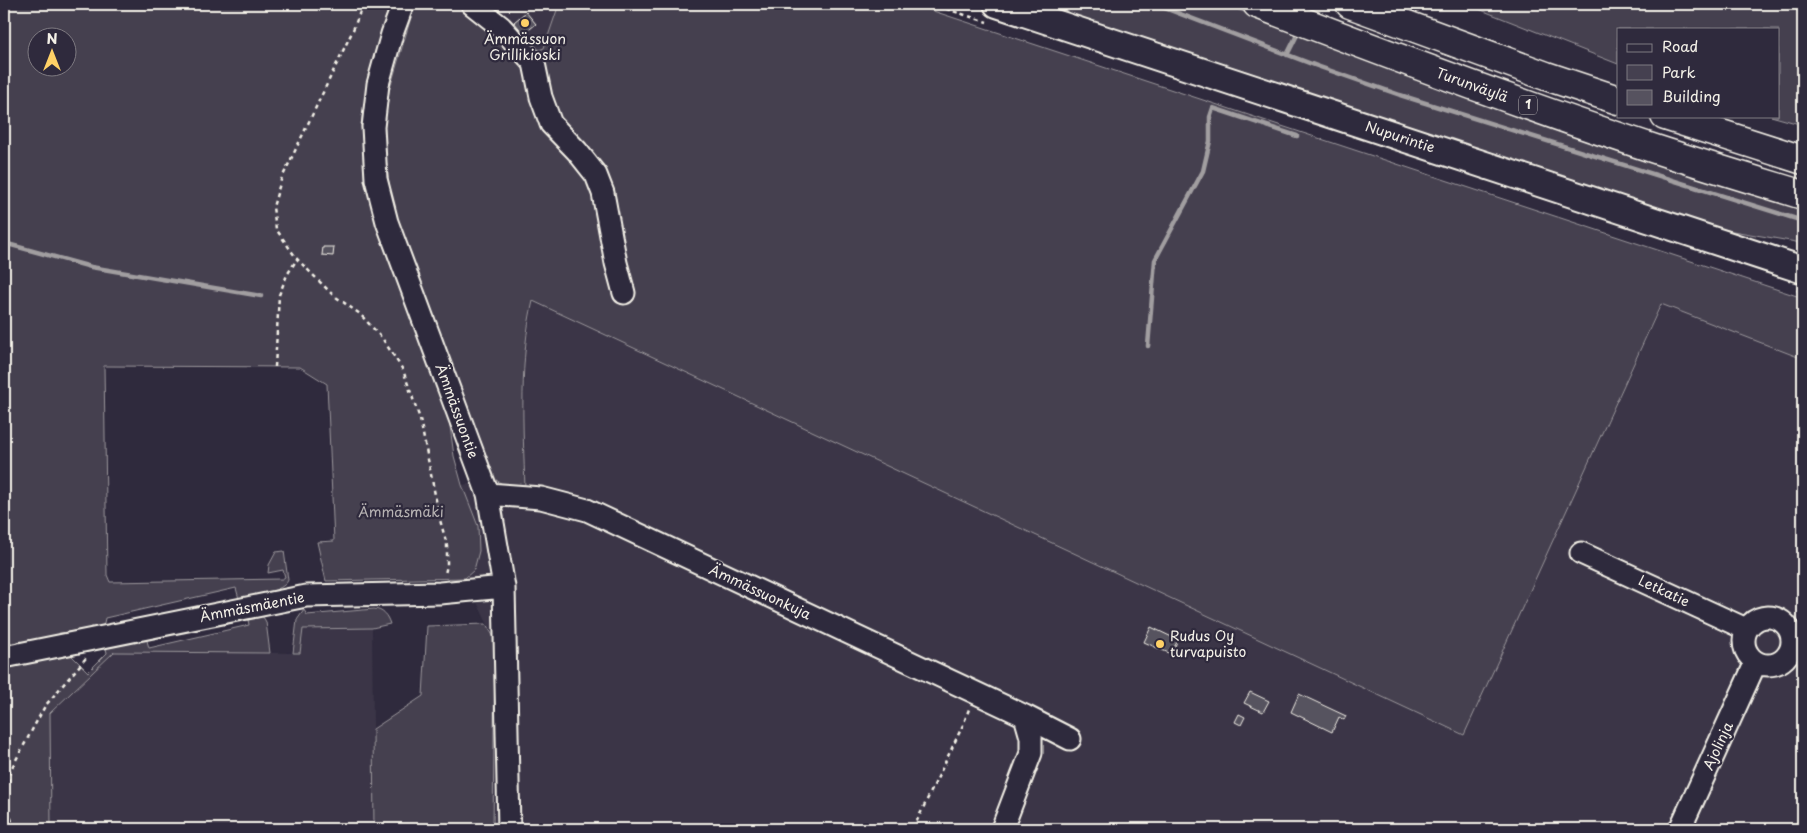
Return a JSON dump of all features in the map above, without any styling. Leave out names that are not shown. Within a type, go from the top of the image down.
[{"type":"highway","name":"Turunväylä","points":[[1257,4],[1418,66],[1536,108],[1655,149],[1798,194]]},
{"type":"highway","points":[[1350,4],[1546,76],[1617,100]]},
{"type":"highway","points":[[1671,118],[1803,160]]},
{"type":"main road","name":"Nupurintie","points":[[997,4],[1803,270]]},
{"type":"street","name":"Ämmässuontie","points":[[403,4],[392,34],[378,84],[373,127],[376,179],[388,222],[488,494],[504,587],[509,829]]},
{"type":"street","points":[[472,4],[501,27],[534,63],[540,97],[551,124],[577,151],[596,176],[603,193],[616,263],[624,292]]},
{"type":"street","points":[[1798,194],[1803,160]]},
{"type":"street","name":"Ämmässuonkuja","points":[[488,494],[541,498],[587,510],[1025,716],[1070,740]]},
{"type":"street","name":"Letkatie","points":[[1581,553],[1746,629]]},
{"type":"street","name":"Ämmäsmäentie","points":[[4,657],[306,596],[440,593],[504,587]]},
{"type":"street","points":[[1765,617],[1781,620],[1787,625],[1790,632],[1796,655],[1774,664],[1766,665],[1756,662],[1746,652],[1744,636],[1746,629],[1751,623],[1765,617]]},
{"type":"street","name":"Ajolinja","points":[[1680,829],[1756,662]]},
{"type":"street","points":[[1002,829],[1030,753],[1031,737],[1025,716]]},
{"type":"path","points":[[363,4],[353,30],[281,180],[273,207],[276,229],[297,259],[333,295],[360,314],[382,338],[403,370],[420,419],[440,520],[447,545],[447,565],[440,593]]},
{"type":"path","points":[[275,367],[279,295],[287,275],[297,259]]},
{"type":"path","points":[[14,829],[6,802],[10,771],[44,706],[103,638]]},
{"type":"path","points":[[913,829],[969,711],[969,690]]},
{"type":"shaded area","points":[[486,4],[556,4],[557,10],[544,48],[531,53]]},
{"type":"shaded area","points":[[533,301],[1464,735],[1662,304],[1803,359],[1803,829],[493,829],[495,639],[465,578],[474,570],[462,485],[496,480],[507,487],[525,487],[523,435],[525,353]]},
{"type":"shaded area","points":[[372,628],[374,829],[51,829],[50,713],[114,652],[300,653],[303,629]]},
{"type":"green space","name":"Ämmäsmäki","points":[[4,4],[391,4],[368,76],[361,125],[367,186],[447,404],[454,456],[462,485],[478,526],[479,551],[474,570],[465,578],[326,581],[317,542],[334,541],[327,384],[300,367],[104,366],[107,575],[110,582],[282,579],[285,577],[283,570],[268,573],[269,565],[276,552],[284,551],[288,580],[280,588],[259,595],[239,599],[236,588],[105,618],[103,628],[59,633],[62,646],[88,672],[107,653],[106,648],[146,637],[149,648],[249,625],[247,614],[256,614],[261,615],[266,622],[270,653],[114,652],[50,713],[51,829],[4,829]]},
{"type":"green space","points":[[415,4],[457,4],[531,53],[544,48],[557,10],[556,4],[912,4],[1803,298],[1803,359],[1661,304],[1464,735],[533,301],[524,370],[525,488],[507,487],[496,480],[413,270],[392,204],[383,141],[385,105]]},
{"type":"green space","points":[[1030,4],[1223,4],[1514,115],[1803,209],[1803,247],[1796,242],[1704,226]]},
{"type":"green space","points":[[1466,4],[1803,4],[1803,125],[1778,118],[1780,118],[1780,28],[1617,28],[1617,64]]},
{"type":"green space","points":[[304,610],[307,615],[380,610],[388,618],[390,624],[372,628],[303,629],[300,653],[293,653],[297,620]]},
{"type":"green space","points":[[486,624],[495,639],[493,829],[374,829],[373,729],[423,696],[427,626]]},
{"type":"building","name":"Ämmässuon Grillikioski","points":[[526,12],[536,24],[524,34],[514,22]]},
{"type":"building","points":[[323,247],[334,247],[333,256],[322,255]]},
{"type":"building","points":[[1151,627],[1178,640],[1171,654],[1144,642]]},
{"type":"building","points":[[1250,692],[1269,701],[1263,712],[1244,703]]},
{"type":"building","points":[[1299,694],[1346,716],[1344,720],[1339,717],[1332,732],[1291,712]]},
{"type":"building","points":[[1239,714],[1245,717],[1241,725],[1235,722]]},
{"type":"waterway","points":[[1154,4],[1317,66],[1400,95],[1803,221]]},
{"type":"waterway","points":[[1287,55],[1297,35]]},
{"type":"waterway","points":[[1148,346],[1155,260],[1203,171],[1210,141],[1210,117],[1213,108],[1297,136]]},
{"type":"waterway","points":[[4,243],[91,267],[261,296]]},
{"type":"place","name":"Ämmässuon Grillikioski","points":[[525,23]]},
{"type":"place","name":"Rudus Oy turvapuisto","points":[[1160,644]]}]
